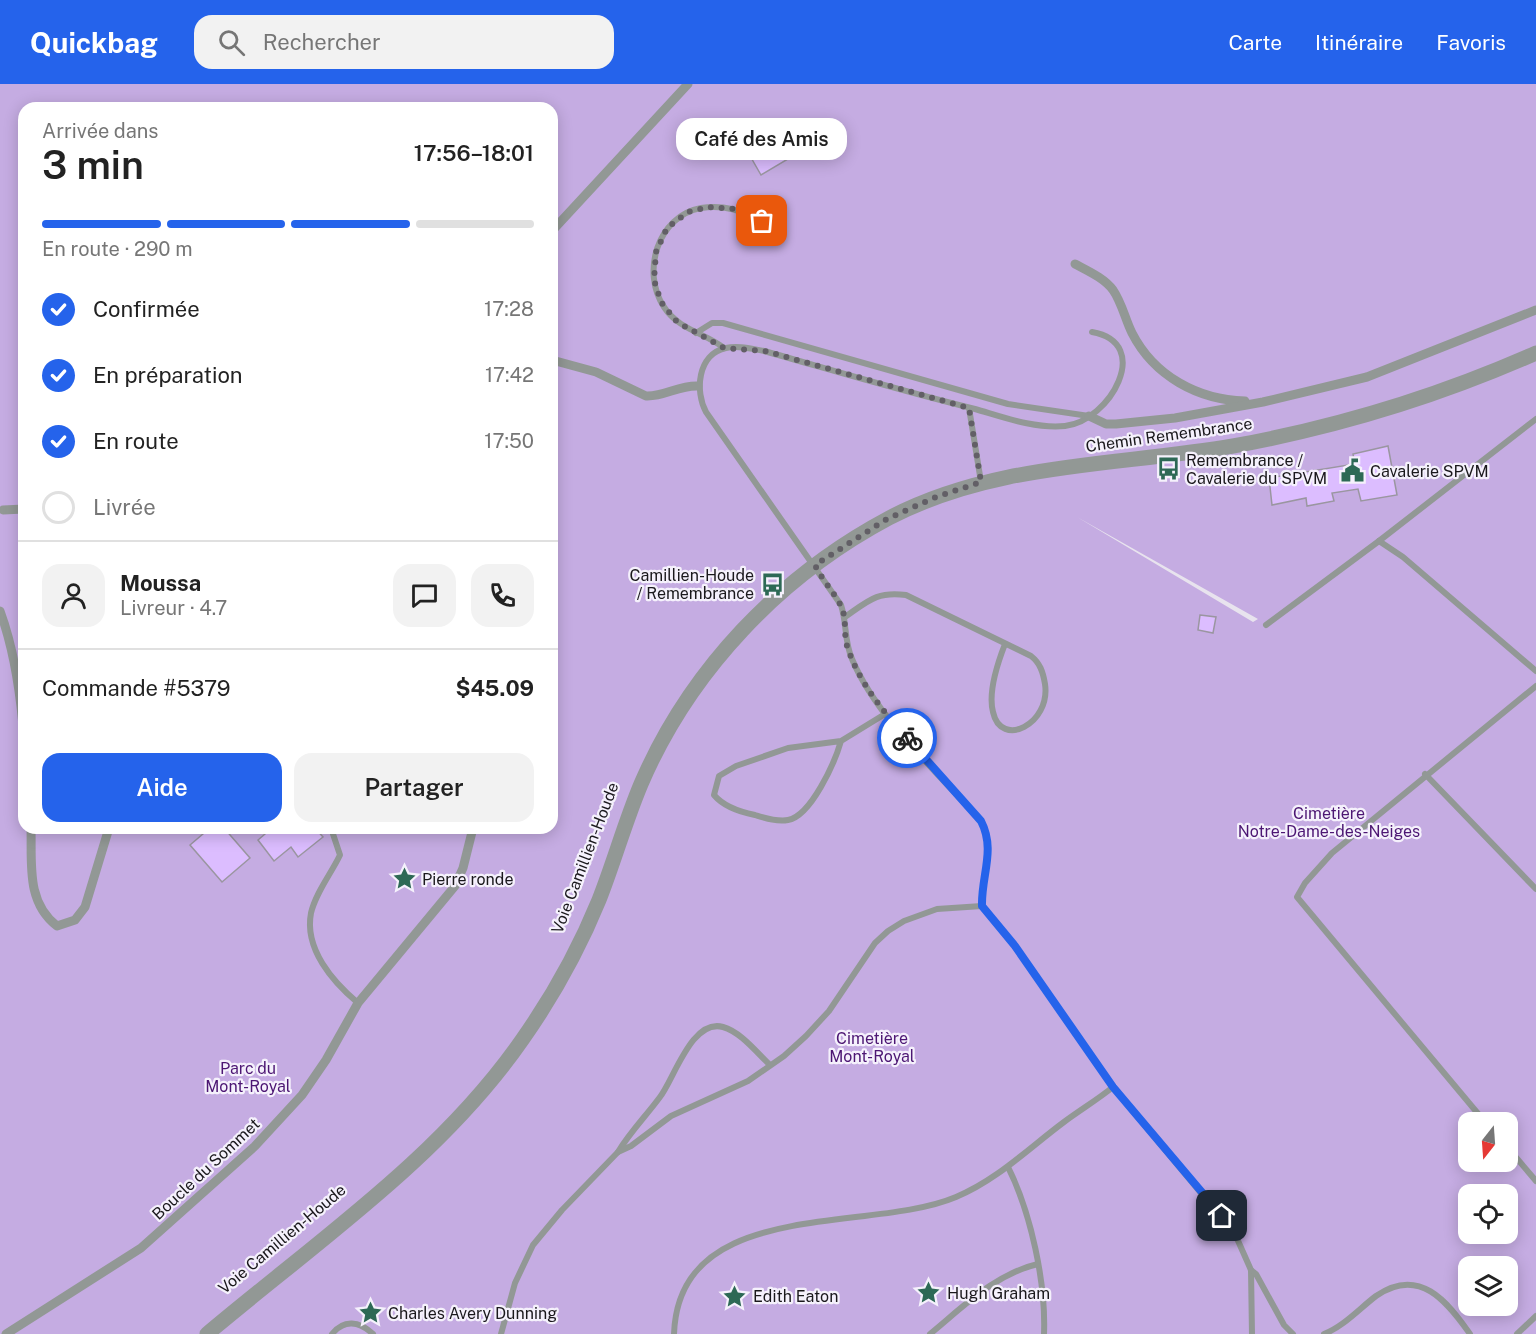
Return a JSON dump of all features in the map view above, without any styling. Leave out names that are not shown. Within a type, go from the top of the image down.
[{"type":"street","points":[[558,225],[688,84]]},
{"type":"street","points":[[1075,264],[1102,280],[1113,290],[1138,342],[1166,374],[1212,398],[1263,402]]},
{"type":"street","points":[[1089,416],[1106,424],[1116,424],[1176,418],[1263,402],[1367,377],[1536,310]]},
{"type":"street","name":"Chemin Remembrance","points":[[815,565],[887,519],[936,497],[981,482],[1039,470],[1208,450],[1320,427],[1386,410],[1536,353]]},
{"type":"street","points":[[558,362],[596,372],[646,396],[654,396],[687,385],[698,386]]},
{"type":"street","points":[[1,510],[18,509]]},
{"type":"street","name":"Voie Camillien-Houde","points":[[196,1334],[420,1147],[500,1058],[532,1013],[576,934],[635,781],[658,735],[711,655],[815,565]]},
{"type":"street","points":[[0,611],[8,632],[18,692]]},
{"type":"street","name":"Voie Camillien-Houde","points":[[207,1334],[428,1149],[503,1066],[545,1005],[578,946],[598,904],[633,806],[654,757],[698,685],[736,634]]},
{"type":"street","points":[[31,834],[34,890],[40,910],[57,926],[75,920],[85,907],[107,834]]},
{"type":"street","name":"Boucle du Sommet","points":[[6,1334],[141,1248],[255,1146],[283,1117],[315,1077],[358,1003],[455,886],[468,850],[471,834]]},
{"type":"lane","points":[[762,221],[737,209],[709,207],[688,212],[667,228],[654,259],[656,291],[671,316],[696,333],[713,339],[724,348],[765,351],[969,408],[1053,426],[1074,424],[1089,416],[1113,395],[1122,368],[1119,351],[1111,338],[1092,332]]},
{"type":"lane","points":[[696,333],[712,323],[723,323],[1008,404],[1089,416]]},
{"type":"lane","points":[[724,348],[709,361],[698,386],[706,412],[841,605],[845,617],[847,647],[853,662],[885,714],[981,821],[987,833],[988,857],[982,906],[1015,946],[1113,1087],[1222,1216],[1243,1248],[1251,1270],[1252,1334]]},
{"type":"lane","points":[[969,408],[981,482]]},
{"type":"lane","points":[[1266,625],[1379,542],[1536,418]]},
{"type":"lane","points":[[1379,542],[1403,557],[1536,671]]},
{"type":"lane","points":[[845,617],[877,595],[889,592],[906,595],[1005,644],[1036,660],[1044,676],[1046,690],[1042,710],[1029,726],[1018,729],[1001,727],[992,709],[1005,644]]},
{"type":"lane","points":[[1477,1112],[1297,897],[1305,883],[1332,853],[1425,774],[1536,686]]},
{"type":"lane","points":[[841,741],[822,783],[806,810],[798,817],[777,820],[751,814],[730,807],[714,795],[715,781],[736,766],[788,748],[841,741],[885,714]]},
{"type":"lane","points":[[1425,774],[1536,889]]},
{"type":"lane","points":[[333,834],[340,855],[315,902],[311,918],[320,962],[330,976],[358,1003]]},
{"type":"lane","points":[[618,1152],[631,1146],[671,1116],[748,1081],[806,1036],[829,1011],[870,949],[888,931],[912,917],[937,909],[982,906]]},
{"type":"lane","points":[[501,1334],[515,1283],[533,1245],[562,1210],[618,1152],[662,1095],[692,1041],[708,1028],[722,1027],[735,1034],[770,1065]]},
{"type":"lane","points":[[674,1334],[682,1295],[689,1280],[715,1253],[759,1234],[785,1227],[938,1203],[956,1197],[1008,1167],[1113,1087]]},
{"type":"lane","points":[[1518,1160],[1536,1181]]},
{"type":"lane","points":[[1008,1167],[1027,1221],[1038,1264],[1044,1303],[1044,1334]]},
{"type":"lane","points":[[930,1334],[994,1283],[1022,1268],[1038,1264]]},
{"type":"lane","points":[[1251,1270],[1256,1274],[1284,1325],[1293,1334]]},
{"type":"lane","points":[[1324,1334],[1336,1329],[1378,1295],[1407,1284],[1423,1287],[1436,1294],[1470,1334]]},
{"type":"lane","points":[[1517,1334],[1536,1316]]},
{"type":"lane","points":[[332,1334],[341,1324],[348,1322],[366,1328],[373,1334]]},
{"type":"green space","points":[[0,84],[1536,84],[1536,1334],[0,1334]],"holes":[[[1077,517],[1258,619],[1253,622]]]},
{"type":"building","points":[[773,122],[793,156],[761,175],[741,140]]},
{"type":"building","name":"Cavalerie SPVM","points":[[1388,446],[1397,495],[1361,501],[1358,489],[1332,493],[1334,501],[1307,506],[1306,498],[1272,505],[1269,478],[1355,464],[1353,454]]},
{"type":"building","points":[[1200,615],[1216,617],[1213,633],[1198,630]]},
{"type":"building","points":[[203,834],[229,834],[250,858],[222,882],[190,845]]},
{"type":"building","points":[[265,834],[320,834],[323,837],[298,857],[291,847],[274,861],[258,840]]},
{"type":"way so far","points":[[762,221],[737,209],[709,207],[688,212],[667,228],[658,244],[654,259],[654,280],[661,302],[677,322],[696,333],[713,339],[724,348],[738,347],[765,351],[969,408],[981,482],[936,497],[887,519],[815,565],[821,578],[841,605],[845,617],[844,632],[847,647],[853,662],[885,714],[907,738]]},
{"type":"place","name":"Café des Amis","points":[[762,221]]},
{"type":"place","name":"Remembrance / Cavalerie du SPVM","points":[[1168,469]]},
{"type":"place","name":"Cavalerie SPVM","points":[[1352,471]]},
{"type":"place","name":"Camillien-Houde / Remembrance","points":[[772,584]]},
{"type":"place","name":"Pierre ronde","points":[[404,879]]},
{"type":"place","name":"Hugh Graham","points":[[929,1293]]},
{"type":"place","name":"Edith Eaton","points":[[735,1296]]},
{"type":"place","name":"Charles Avery Dunning","points":[[370,1313]]},
{"type":"route","points":[[907,738],[981,821],[987,833],[989,848],[982,906],[1015,946],[1113,1087],[1222,1216]]},
{"type":"park label","name":"Cimetière Notre-Dame-des-Neiges","points":[[1329,822]]},
{"type":"park label","name":"Cimetière Mont-Royal","points":[[872,1047]]},
{"type":"park label","name":"Parc du Mont-Royal","points":[[248,1077]]}]
